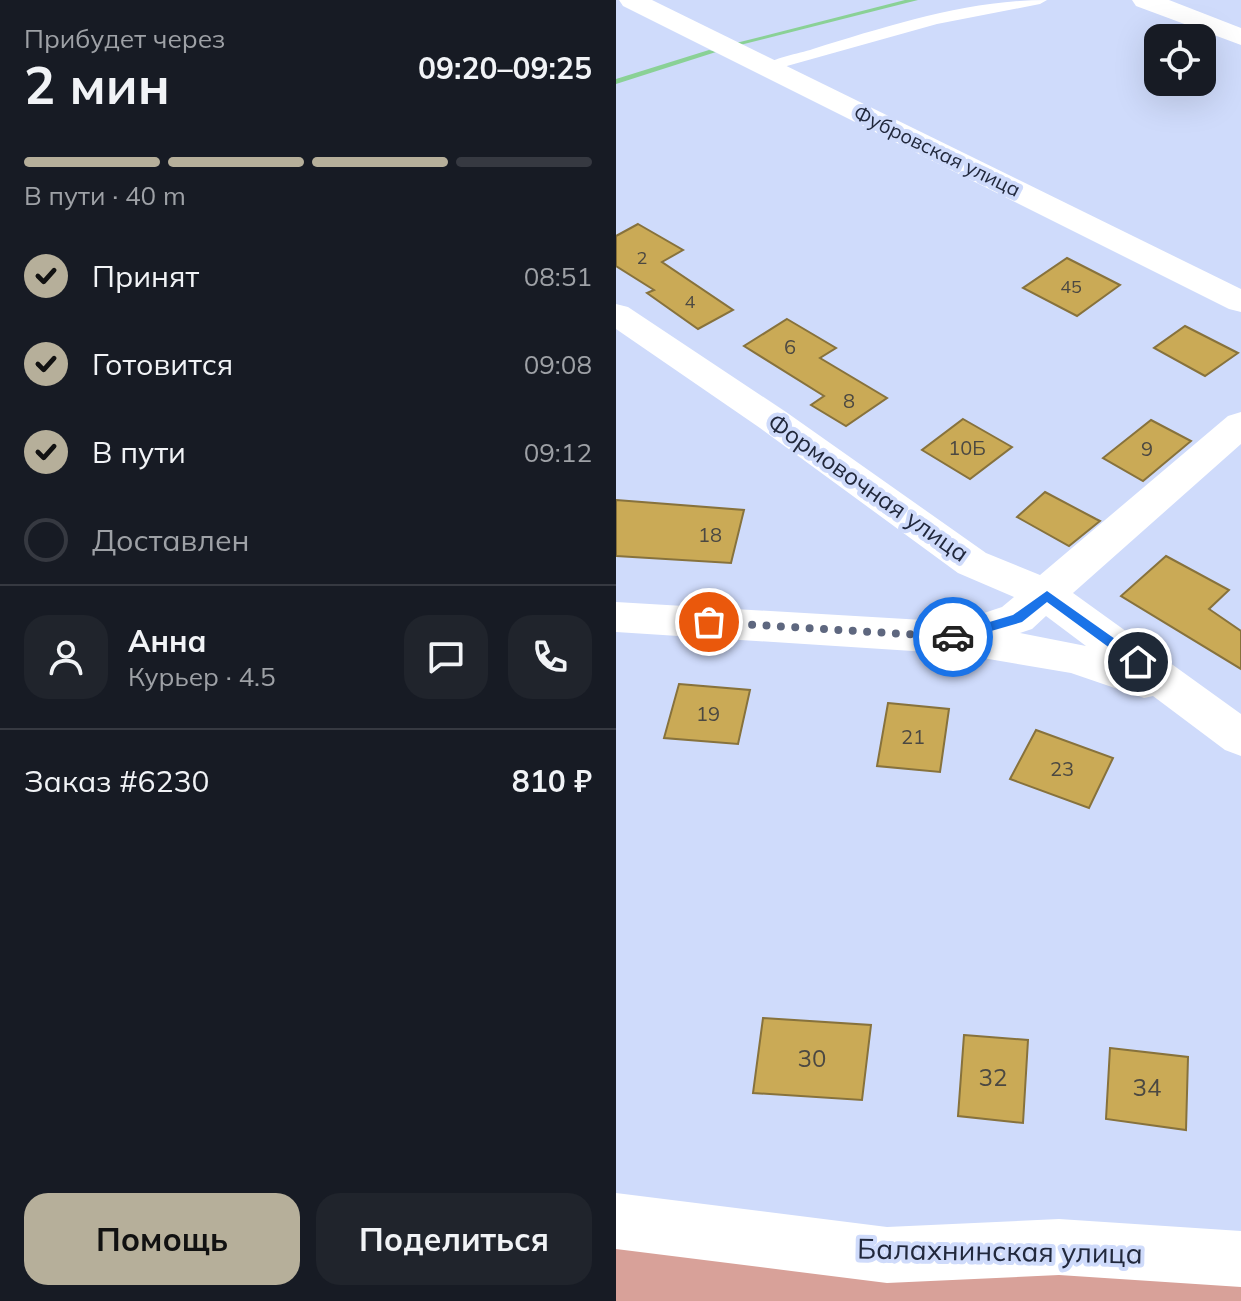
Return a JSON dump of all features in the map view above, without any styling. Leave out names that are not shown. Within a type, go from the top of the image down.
[{"type":"street","name":"Фубровская улица","points":[[632,0],[1241,302]]},
{"type":"street","points":[[1145,0],[1241,37]]},
{"type":"street","name":"Формовочная улица","points":[[616,314],[773,420],[972,563],[1047,595],[1241,738]]},
{"type":"street","points":[[959,638],[1017,618],[1241,424]]},
{"type":"street","points":[[616,617],[959,638],[1074,658],[1183,695]]},
{"type":"street","name":"Балахнинская улица","points":[[616,1221],[887,1255],[1059,1247],[1241,1259]]},
{"type":"lane","points":[[769,67],[887,30],[991,7],[1040,0]]},
{"type":"shaded area","points":[[616,1241],[1241,1283],[1241,1301],[616,1301]]},
{"type":"building","points":[[638,224],[683,250],[662,262],[733,310],[698,329],[647,293],[654,290],[616,266],[616,236]]},
{"type":"building","points":[[1067,258],[1120,285],[1077,316],[1023,288]]},
{"type":"building","points":[[787,319],[836,348],[820,358],[887,398],[846,426],[811,405],[824,396],[744,346]]},
{"type":"building","points":[[1185,326],[1238,353],[1205,376],[1154,348]]},
{"type":"building","points":[[963,419],[1012,447],[970,479],[922,450]]},
{"type":"building","points":[[1151,420],[1191,441],[1143,481],[1103,458]]},
{"type":"building","points":[[1045,492],[1100,521],[1069,546],[1017,517]]},
{"type":"building","points":[[616,500],[744,510],[731,563],[616,556]]},
{"type":"building","points":[[1166,556],[1229,590],[1209,609],[1241,631],[1241,669],[1121,596]]},
{"type":"building","points":[[679,684],[750,690],[738,744],[664,738]]},
{"type":"building","points":[[888,703],[949,709],[940,772],[877,766]]},
{"type":"building","points":[[1036,730],[1113,758],[1089,808],[1010,779]]},
{"type":"building","points":[[763,1018],[871,1025],[862,1100],[753,1093]]},
{"type":"building","points":[[964,1035],[1028,1040],[1023,1123],[958,1116]]},
{"type":"building","points":[[1110,1048],[1188,1057],[1186,1130],[1106,1119]]},
{"type":"waterway","points":[[740,43],[914,0]]},
{"type":"waterway","points":[[616,82],[712,52]]},
{"type":"way so far","points":[[709,622],[953,637]]},
{"type":"route","points":[[953,637],[959,638],[1017,618],[1047,595],[1138,662]]}]
